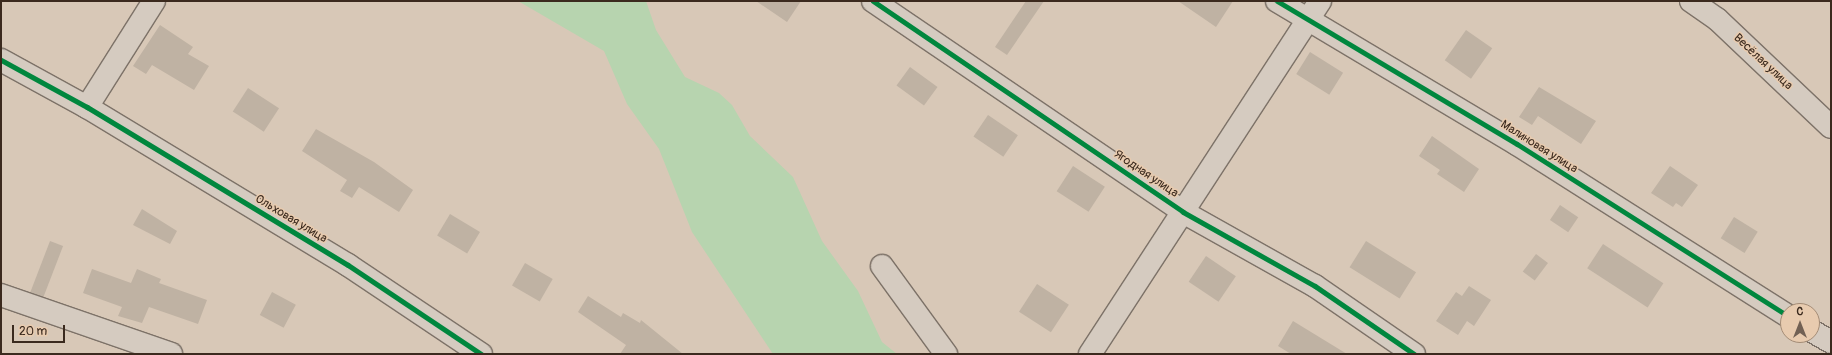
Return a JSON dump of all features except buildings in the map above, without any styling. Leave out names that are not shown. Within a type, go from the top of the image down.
[{"type":"street","points":[[87,107],[154,1]]},
{"type":"street","name":"Ягодная улица","points":[[873,1],[1183,212],[1315,286],[1414,354]]},
{"type":"street","name":"Малиновая улица","points":[[1277,1],[1306,21],[1517,144],[1780,311]]},
{"type":"street","points":[[1090,354],[1320,1]]},
{"type":"street","name":"Весёлая улица","points":[[1691,1],[1717,19],[1831,126]]},
{"type":"street","name":"Ольховая улица","points":[[1,60],[87,107],[348,265],[481,354]]},
{"type":"street","points":[[882,266],[946,354]]},
{"type":"street","points":[[1,295],[171,354]]},
{"type":"street","points":[[1820,336],[1831,342]]},
{"type":"green space","points":[[518,1],[646,1],[656,30],[685,77],[719,93],[732,105],[750,136],[793,177],[822,241],[858,291],[882,342],[897,354],[773,354],[692,232],[659,149],[627,104],[604,51]]},
{"type":"cycle path","points":[[873,1],[1183,212],[1315,286],[1414,354]]},
{"type":"cycle path","points":[[1277,1],[1517,144],[1780,311]]},
{"type":"cycle path","points":[[1,60],[87,107],[348,265],[481,354]]}]
